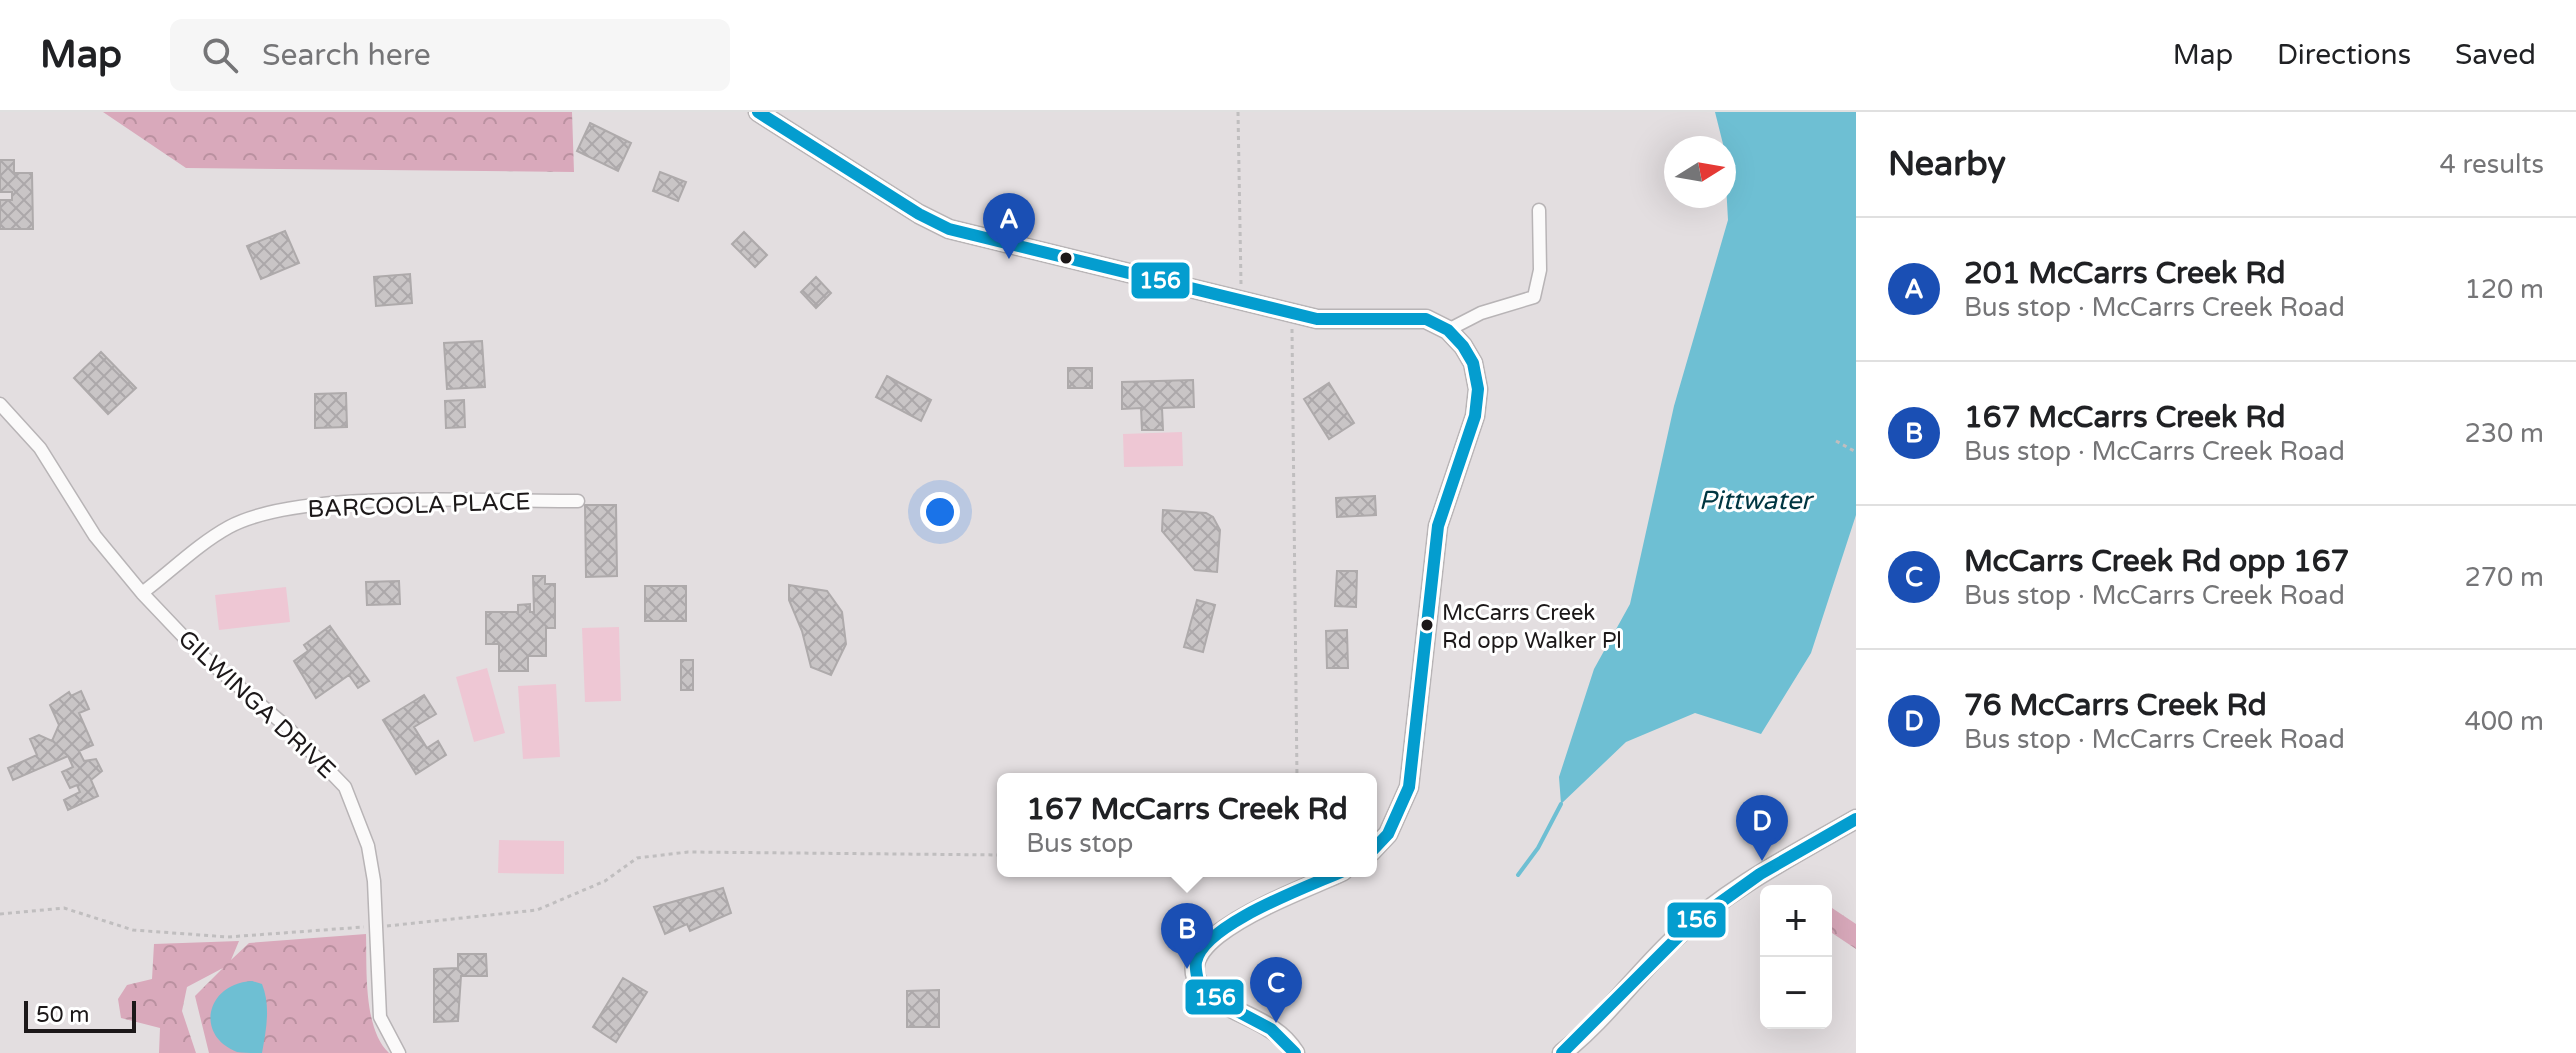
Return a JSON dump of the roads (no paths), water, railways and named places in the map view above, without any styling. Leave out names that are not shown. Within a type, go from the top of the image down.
[{"type":"main road","points":[[758,112],[919,214],[949,229],[1317,319],[1426,319],[1448,330],[1463,346],[1473,363],[1478,389],[1475,416],[1438,526],[1409,787],[1388,834],[1377,846]]},
{"type":"main road","points":[[1562,1053],[1609,1011],[1673,939],[1754,879],[1856,819]]},
{"type":"main road","points":[[1295,1053],[1261,1021],[1217,1000],[1205,989],[1197,974],[1198,955],[1223,928],[1246,914],[1329,877]]},
{"type":"street","points":[[1448,330],[1481,313],[1534,297],[1540,270],[1539,210]]},
{"type":"street","name":"GILWINGA DRIVE","points":[[0,404],[40,448],[95,536],[142,593],[200,654],[287,727],[345,787],[368,846],[380,1017],[399,1053]]},
{"type":"street","name":"BARCOOLA PLACE","points":[[142,593],[228,527],[262,513],[355,502],[578,501]]},
{"type":"water","name":"Pittwater","points":[[1715,112],[1856,112],[1856,515],[1811,653],[1761,734],[1695,713],[1626,742],[1561,804],[1559,777],[1594,669],[1630,604],[1674,406],[1728,220],[1727,208],[1736,208],[1736,136],[1721,136]]},
{"type":"water","points":[[252,981],[262,984],[266,1001],[262,1053],[237,1052],[215,1035],[211,1023],[211,1012],[224,991],[236,984]]},
{"type":"waterway","points":[[1518,875],[1538,848],[1561,804]]},
{"type":"place","name":"201 McCarrs Creek Rd","points":[[1009,259]]},
{"type":"place","name":"McCarrs Creek Rd opp Walker Pl","points":[[1427,625]]},
{"type":"place","name":"76 McCarrs Creek Rd","points":[[1762,861]]},
{"type":"place","name":"167 McCarrs Creek Rd","points":[[1187,969]]},
{"type":"place","name":"McCarrs Creek Rd opp 167","points":[[1276,1023]]}]
